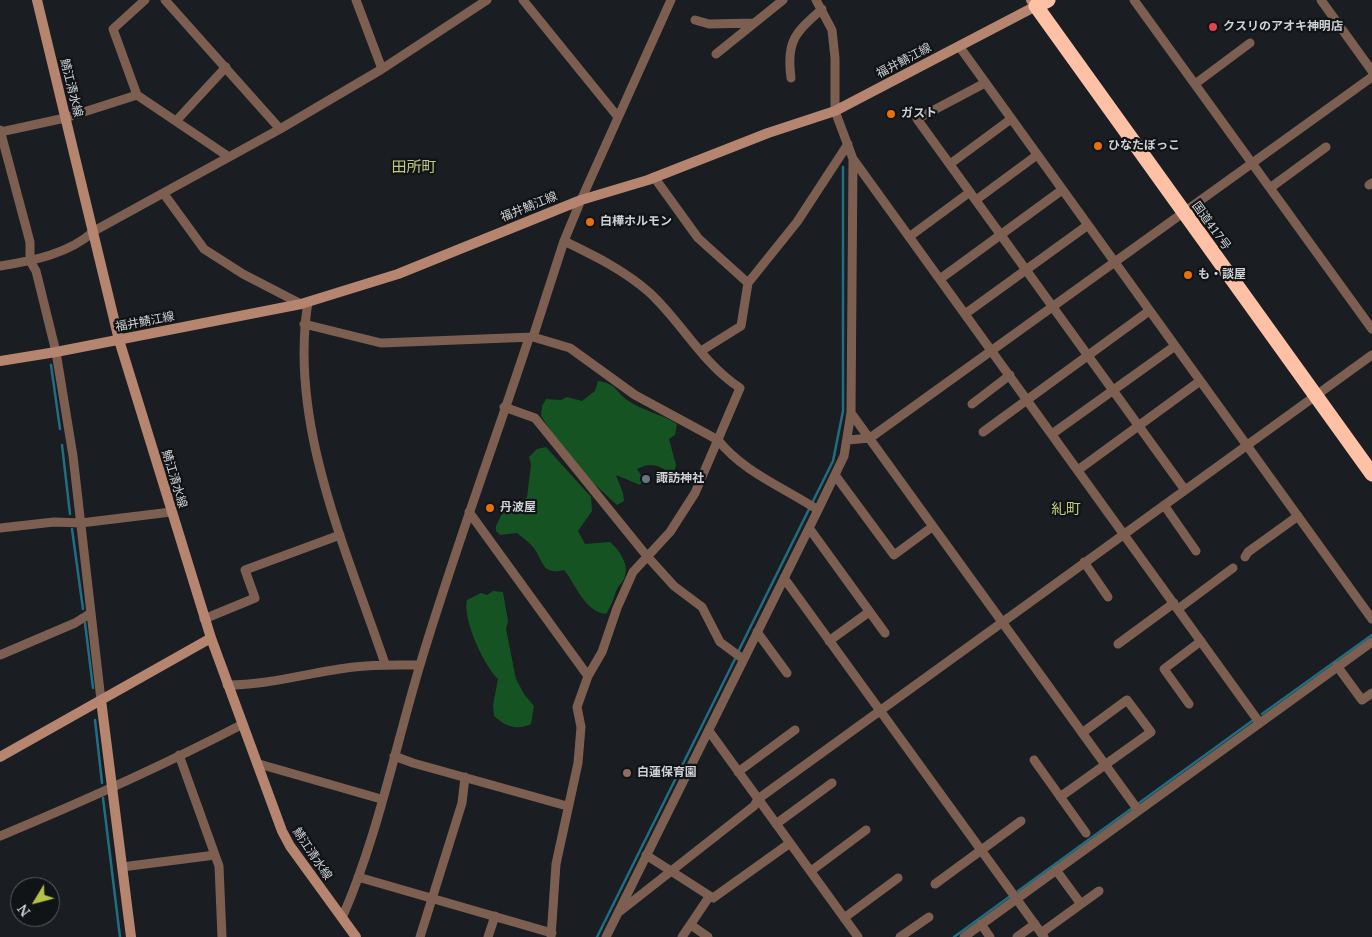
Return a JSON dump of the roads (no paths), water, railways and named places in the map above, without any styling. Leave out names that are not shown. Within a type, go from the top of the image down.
[{"type":"highway","name":"国道417号","points":[[1038,2],[1183,212],[1315,395],[1370,467]]},
{"type":"main road","name":"鯖江清水線","points":[[36,0],[94,231],[119,340],[204,618],[282,831],[290,846],[356,937]]},
{"type":"main road","name":"福井鯖江線","points":[[0,360],[56,352],[304,303],[398,274],[581,200],[654,177],[768,133],[835,111],[1038,2]]},
{"type":"main road","points":[[0,758],[211,638]]},
{"type":"main road","points":[[101,700],[131,937]]},
{"type":"main road","points":[[344,937],[345,922]]},
{"type":"street","points":[[145,0],[113,30],[137,96],[229,157]]},
{"type":"street","points":[[165,0],[280,129]]},
{"type":"street","points":[[356,0],[382,69]]},
{"type":"street","points":[[0,266],[30,261],[70,248],[94,231],[280,129],[382,69],[487,0]]},
{"type":"street","points":[[523,0],[618,117]]},
{"type":"street","points":[[345,922],[420,665],[468,512],[504,407],[581,200],[671,0]]},
{"type":"street","points":[[816,0],[832,30],[835,111],[853,159],[1259,722]]},
{"type":"street","points":[[1134,0],[1372,329]]},
{"type":"street","points":[[1321,0],[1372,70]]},
{"type":"street","points":[[716,54],[780,1]]},
{"type":"street","points":[[791,78],[788,56],[794,38],[822,9]]},
{"type":"street","points":[[694,20],[709,24],[754,23]]},
{"type":"street","points":[[1195,84],[1250,43]]},
{"type":"street","points":[[959,46],[1372,619]]},
{"type":"street","points":[[176,121],[226,67]]},
{"type":"street","points":[[848,440],[870,438],[1372,77]]},
{"type":"street","points":[[985,83],[917,118],[1185,490]]},
{"type":"street","points":[[101,700],[73,456],[56,352],[36,270],[30,261],[30,242],[0,132],[65,118],[137,96]]},
{"type":"street","points":[[950,164],[1011,119]]},
{"type":"street","points":[[701,351],[741,326],[748,283],[797,222],[848,144]]},
{"type":"street","points":[[1270,188],[1326,147]]},
{"type":"street","points":[[909,237],[1037,155]]},
{"type":"street","points":[[606,937],[709,731],[739,656],[757,632],[809,528],[813,507],[835,475],[844,456],[851,412],[853,159]]},
{"type":"street","points":[[654,177],[698,238],[748,283]]},
{"type":"street","points":[[940,279],[1062,190]]},
{"type":"street","points":[[164,194],[204,249],[243,274],[304,303],[305,381],[312,433],[340,535],[384,664]]},
{"type":"street","points":[[966,314],[1088,226]]},
{"type":"street","points":[[358,877],[495,916],[552,935],[556,864],[581,727],[577,707],[588,676],[602,652],[617,608],[633,572],[646,555],[670,532],[695,493],[740,388],[720,374],[651,294],[606,261],[564,242]]},
{"type":"street","points":[[983,432],[1149,311]]},
{"type":"street","points":[[304,324],[381,344],[531,338],[570,348],[635,395],[718,440],[724,448],[750,468],[813,507]]},
{"type":"street","points":[[1052,434],[1175,346]]},
{"type":"street","points":[[617,914],[754,806],[758,799],[1372,355]]},
{"type":"street","points":[[972,404],[1010,375]]},
{"type":"street","points":[[1078,470],[1200,381]]},
{"type":"street","points":[[504,407],[535,418],[646,555],[674,586],[702,607],[720,642],[739,656]]},
{"type":"street","points":[[851,412],[932,527],[1138,810]]},
{"type":"street","points":[[835,475],[894,556],[932,527]]},
{"type":"street","points":[[1164,505],[1196,551]]},
{"type":"street","points":[[0,528],[54,522],[80,523],[171,512]]},
{"type":"street","points":[[468,512],[588,676]]},
{"type":"street","points":[[1245,556],[1298,516]]},
{"type":"street","points":[[809,528],[885,633]]},
{"type":"street","points":[[204,618],[255,598],[245,570],[340,535]]},
{"type":"street","points":[[1084,562],[1108,596]]},
{"type":"street","points":[[1118,644],[1233,568]]},
{"type":"street","points":[[784,578],[1042,935],[1099,891]]},
{"type":"street","points":[[829,641],[869,612]]},
{"type":"street","points":[[0,655],[75,623],[91,613]]},
{"type":"street","points":[[757,632],[787,672]]},
{"type":"street","points":[[1189,704],[1164,669],[1201,641]]},
{"type":"street","points":[[964,937],[1372,642]]},
{"type":"street","points":[[227,685],[250,685],[353,667],[384,664],[420,665]]},
{"type":"street","points":[[1337,666],[1362,700],[1372,693]]},
{"type":"street","points":[[1060,798],[1150,732],[1127,700],[1082,733]]},
{"type":"street","points":[[0,836],[112,787],[243,724]]},
{"type":"street","points":[[738,772],[795,730]]},
{"type":"street","points":[[709,731],[858,937]]},
{"type":"street","points":[[179,755],[219,866],[222,937]]},
{"type":"street","points":[[394,756],[413,764],[568,806]]},
{"type":"street","points":[[1034,760],[1086,833]]},
{"type":"street","points":[[259,764],[381,799]]},
{"type":"street","points":[[420,937],[462,803],[465,777]]},
{"type":"street","points":[[776,824],[832,783]]},
{"type":"street","points":[[935,884],[1021,821]]},
{"type":"street","points":[[811,871],[866,830]]},
{"type":"street","points":[[646,855],[713,898],[790,843]]},
{"type":"street","points":[[122,867],[215,856]]},
{"type":"street","points":[[1056,870],[1081,904]]},
{"type":"street","points":[[844,918],[898,878]]},
{"type":"street","points":[[682,937],[710,897]]},
{"type":"street","points":[[488,937],[495,916]]},
{"type":"street","points":[[900,937],[929,917]]},
{"type":"street","points":[[982,924],[990,937]]},
{"type":"street","points":[[1017,937],[1035,924]]},
{"type":"street","points":[[691,925],[708,937]]},
{"type":"waterway","points":[[738,652],[833,461],[843,411],[843,167]]},
{"type":"waterway","points":[[51,365],[60,429]]},
{"type":"waterway","points":[[62,445],[70,514]]},
{"type":"waterway","points":[[72,529],[83,609]]},
{"type":"waterway","points":[[85,623],[93,688]]},
{"type":"waterway","points":[[1262,714],[1372,635]]},
{"type":"waterway","points":[[597,937],[736,657]]},
{"type":"waterway","points":[[95,720],[102,783]]},
{"type":"waterway","points":[[1139,803],[1252,721]]},
{"type":"waterway","points":[[103,798],[120,937]]},
{"type":"waterway","points":[[1018,891],[1131,809]]},
{"type":"waterway","points":[[954,937],[1009,897]]},
{"type":"place","name":"クスリのアオキ神明店","points":[[1213,27]]},
{"type":"place","name":"ガスト","points":[[891,114]]},
{"type":"place","name":"ひなたぼっこ","points":[[1098,146]]},
{"type":"place","name":"白樺ホルモン","points":[[590,222]]},
{"type":"place","name":"も・談屋","points":[[1188,275]]},
{"type":"place","name":"諏訪神社","points":[[646,479]]},
{"type":"place","name":"丹波屋","points":[[490,508]]},
{"type":"place","name":"白蓮保育園","points":[[627,773]]},
{"type":"district","name":"田所町","points":[[414,168]]},
{"type":"district","name":"糺町","points":[[1066,510]]}]
